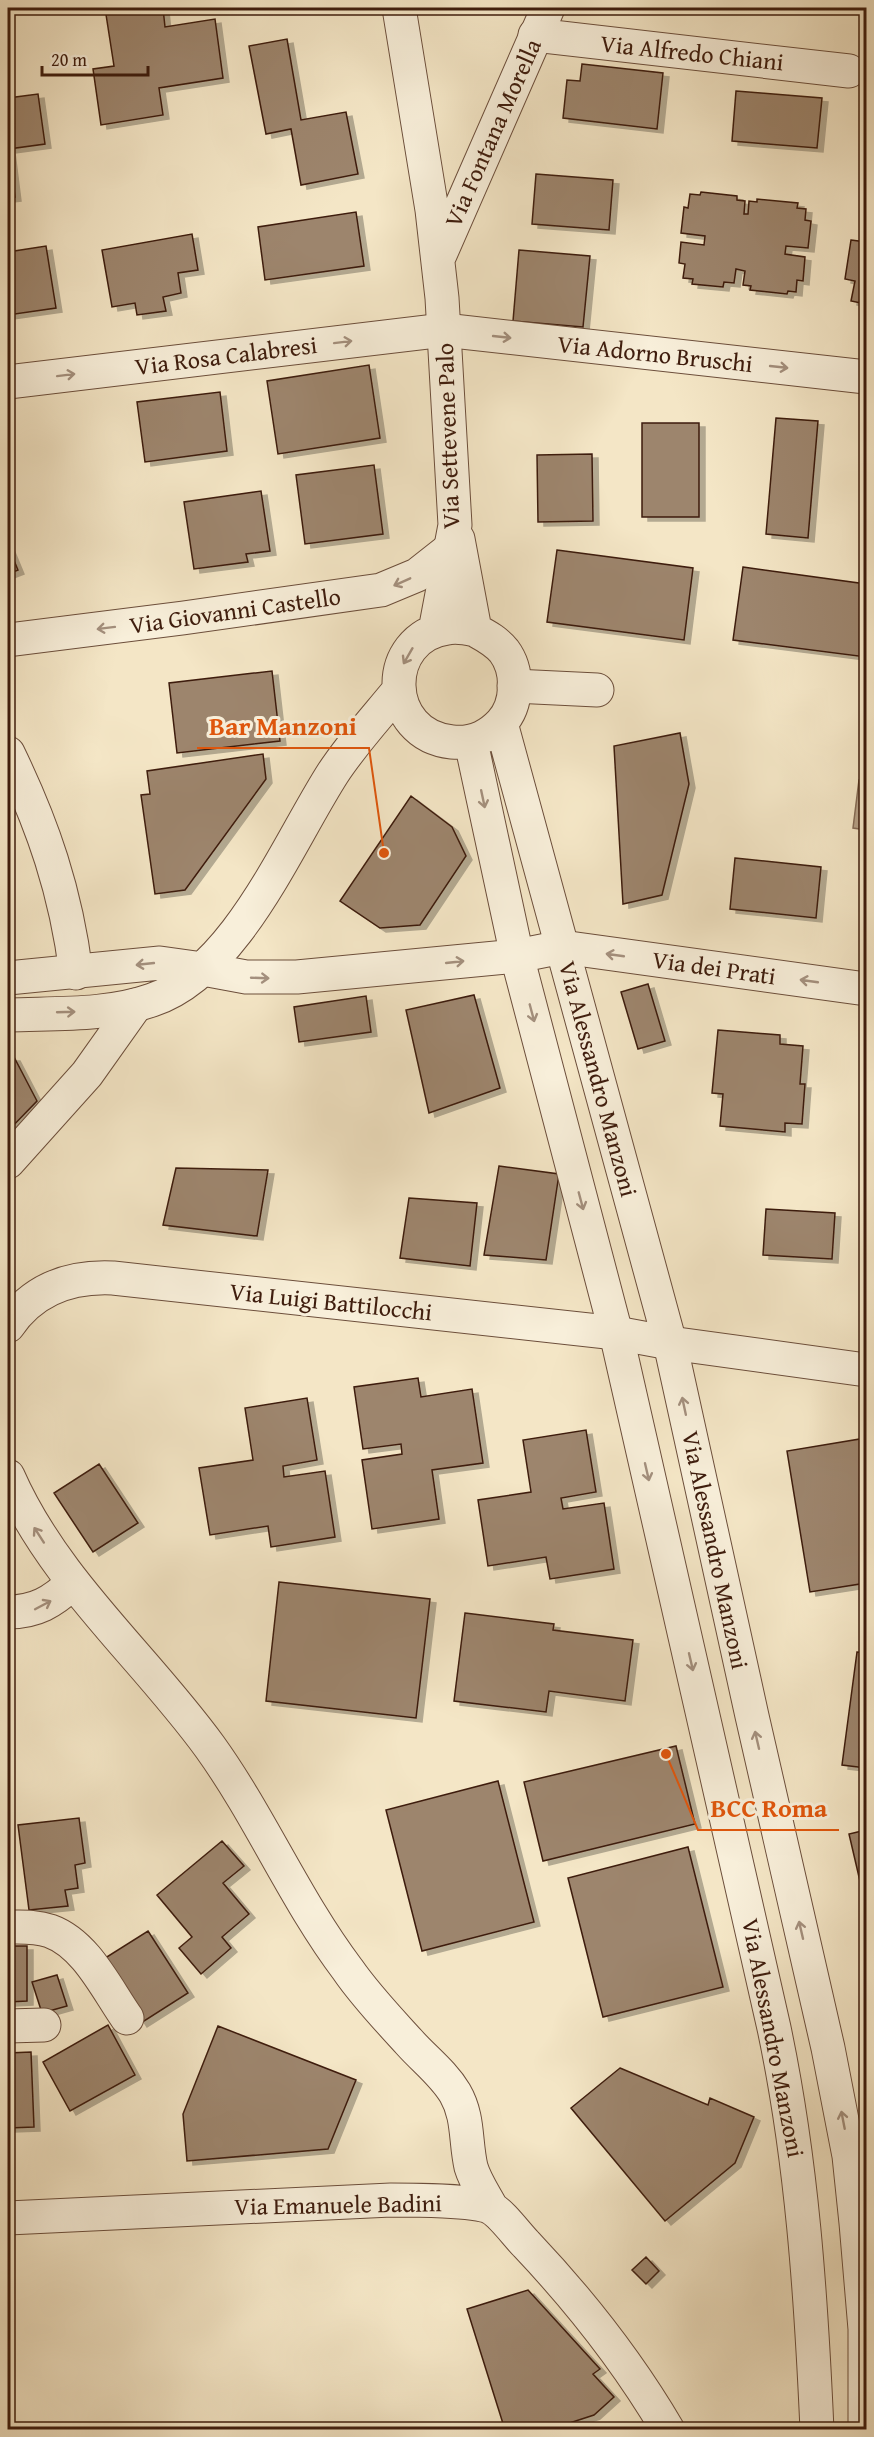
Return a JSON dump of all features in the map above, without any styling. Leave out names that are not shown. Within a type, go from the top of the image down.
[{"type":"street","name":"Via Settevene Palo","points":[[399,8],[438,258],[444,330],[453,537],[435,631]]},
{"type":"street","name":"Via Fontana Morella","points":[[438,258],[542,21]]},
{"type":"street","name":"Via Alfredo Chiani","points":[[542,21],[849,71]]},
{"type":"street","name":"Via Adorno Bruschi","points":[[444,330],[867,377]]},
{"type":"street","name":"Via Rosa Calabresi","points":[[8,381],[444,330]]},
{"type":"street","points":[[453,537],[475,630]]},
{"type":"street","name":"Via Giovanni Castello","points":[[8,640],[381,590],[417,575],[453,537]]},
{"type":"street","points":[[457,627],[475,630],[493,639],[505,652],[512,668],[514,686],[512,702],[501,723],[488,734],[471,742],[440,741],[420,730],[403,705],[399,678],[405,659],[418,642],[435,631],[457,627]]},
{"type":"street","points":[[514,686],[597,690]]},
{"type":"street","points":[[8,1015],[85,1011],[136,1005],[152,1001],[178,989],[203,969],[224,946],[256,903],[348,751],[403,705]]},
{"type":"street","name":"Via Alessandro Manzoni","points":[[501,723],[670,1343],[828,2048],[858,2154],[865,2329],[865,2430]]},
{"type":"street","name":"Via Alessandro Manzoni","points":[[471,742],[517,956],[616,1333],[774,2028],[788,2097],[807,2248],[817,2430]]},
{"type":"street","points":[[8,753],[16,788],[58,877],[67,914],[76,973]]},
{"type":"street","name":"Via dei Prati","points":[[203,969],[246,977],[279,978],[517,956],[562,947],[867,989]]},
{"type":"street","points":[[8,978],[160,963],[203,969]]},
{"type":"street","points":[[8,1162],[87,1074],[136,1005]]},
{"type":"street","name":"Via Luigi Battilocchi","points":[[8,1326],[24,1308],[55,1285],[99,1277],[616,1333],[670,1343],[867,1370]]},
{"type":"street","points":[[8,1476],[28,1517],[73,1583],[166,1692],[210,1748],[236,1787],[311,1917],[347,1970],[455,2093],[466,2122],[472,2168],[491,2207],[566,2286],[631,2371],[668,2430]]},
{"type":"street","points":[[8,1612],[23,1612],[43,1607],[73,1583]]},
{"type":"street","points":[[8,1927],[39,1928],[71,1943],[87,1960],[127,2018]]},
{"type":"street","points":[[8,2026],[44,2025]]},
{"type":"street","name":"Via Emanuele Badini","points":[[8,2218],[391,2200],[432,2200],[491,2207]]},
{"type":"shaded area","points":[[859,780],[866,780],[866,830],[853,828]]},
{"type":"building","points":[[105,8],[163,8],[165,27],[215,19],[223,78],[159,88],[163,115],[101,125],[93,69],[114,66]]},
{"type":"building","points":[[825,8],[866,8],[866,12]]},
{"type":"building","points":[[287,39],[301,120],[346,112],[358,174],[301,185],[291,129],[266,134],[249,46]]},
{"type":"building","points":[[582,64],[663,73],[657,129],[563,118],[567,80],[580,81]]},
{"type":"building","points":[[736,91],[822,98],[817,148],[732,141]]},
{"type":"building","points":[[38,94],[45,144],[9,149],[15,197],[8,198],[8,98]]},
{"type":"building","points":[[536,174],[613,180],[609,230],[532,224]]},
{"type":"building","points":[[701,192],[737,196],[737,200],[745,201],[744,214],[748,214],[749,201],[757,202],[757,199],[798,203],[797,208],[806,209],[805,220],[811,221],[808,248],[786,246],[785,254],[805,257],[803,281],[797,280],[796,292],[788,291],[787,294],[750,290],[751,286],[743,285],[745,271],[736,269],[734,283],[724,282],[723,287],[692,284],[693,279],[683,278],[685,264],[679,263],[681,242],[704,245],[705,236],[681,233],[684,207],[688,208],[690,194],[700,195]]},
{"type":"building","points":[[356,212],[364,266],[265,280],[258,227]]},
{"type":"building","points":[[192,234],[198,270],[178,273],[181,293],[163,297],[166,311],[137,315],[135,303],[112,307],[102,250]]},
{"type":"building","points":[[851,240],[866,242],[866,304],[851,301],[855,281],[845,279]]},
{"type":"building","points":[[46,246],[56,308],[8,315],[8,252]]},
{"type":"building","points":[[519,250],[590,256],[583,327],[513,321]]},
{"type":"building","points":[[369,365],[380,438],[278,454],[267,381]]},
{"type":"building","points":[[220,392],[227,451],[145,462],[137,402]]},
{"type":"building","points":[[776,418],[818,421],[808,538],[766,534]]},
{"type":"building","points":[[642,423],[699,423],[699,517],[642,517]]},
{"type":"building","points":[[592,454],[593,521],[538,522],[537,455]]},
{"type":"building","points":[[374,465],[383,534],[305,544],[296,475]]},
{"type":"building","points":[[261,491],[270,551],[246,554],[248,562],[194,569],[184,502]]},
{"type":"building","points":[[8,546],[18,570],[8,574]]},
{"type":"building","points":[[557,550],[693,568],[684,640],[547,622]]},
{"type":"building","points":[[743,567],[866,584],[866,657],[733,640]]},
{"type":"building","points":[[272,671],[280,741],[177,753],[169,683]]},
{"type":"building","points":[[680,733],[689,784],[662,895],[623,904],[614,746]]},
{"type":"building","points":[[263,754],[266,779],[185,890],[155,894],[141,795],[150,794],[147,771]]},
{"type":"building","points":[[411,796],[452,827],[466,856],[420,925],[380,928],[340,901]]},
{"type":"building","points":[[735,858],[821,867],[816,918],[730,909]]},
{"type":"building","points":[[866,897],[866,934],[861,933]]},
{"type":"building","points":[[648,984],[665,1041],[638,1049],[621,992]]},
{"type":"building","points":[[474,995],[500,1088],[429,1113],[406,1010]]},
{"type":"building","points":[[366,996],[371,1032],[299,1042],[294,1007]]},
{"type":"building","points":[[718,1030],[780,1035],[780,1044],[803,1046],[800,1084],[805,1084],[802,1124],[785,1123],[785,1132],[720,1126],[723,1094],[712,1093]]},
{"type":"building","points":[[8,1057],[14,1057],[37,1101],[8,1131]]},
{"type":"building","points":[[499,1166],[559,1174],[546,1260],[484,1255]]},
{"type":"building","points":[[176,1168],[268,1170],[257,1236],[163,1225]]},
{"type":"building","points":[[409,1198],[477,1203],[470,1266],[400,1258]]},
{"type":"building","points":[[766,1209],[835,1213],[832,1259],[763,1255]]},
{"type":"building","points":[[418,1378],[421,1397],[472,1389],[483,1463],[432,1470],[439,1519],[372,1529],[362,1460],[402,1454],[401,1444],[363,1449],[354,1387]]},
{"type":"building","points":[[307,1398],[317,1460],[283,1466],[284,1477],[325,1471],[335,1537],[271,1547],[268,1526],[210,1535],[199,1468],[253,1460],[245,1408]]},
{"type":"building","points":[[586,1430],[596,1492],[561,1498],[563,1509],[604,1503],[614,1569],[550,1579],[546,1557],[488,1566],[478,1500],[531,1492],[523,1440]]},
{"type":"building","points":[[866,1438],[866,1583],[810,1592],[787,1451]]},
{"type":"building","points":[[99,1464],[138,1523],[93,1552],[54,1493]]},
{"type":"building","points":[[279,1582],[430,1599],[416,1718],[266,1701]]},
{"type":"building","points":[[465,1613],[554,1624],[553,1630],[633,1640],[625,1701],[549,1691],[546,1712],[454,1701]]},
{"type":"building","points":[[857,1652],[866,1653],[866,1768],[842,1765]]},
{"type":"building","points":[[676,1746],[695,1824],[543,1861],[524,1782]]},
{"type":"building","points":[[498,1781],[534,1922],[422,1951],[386,1810]]},
{"type":"building","points":[[79,1818],[85,1863],[75,1865],[78,1888],[65,1890],[68,1906],[29,1910],[18,1825]]},
{"type":"building","points":[[866,1830],[866,1907],[849,1834]]},
{"type":"building","points":[[222,1841],[244,1866],[223,1883],[249,1914],[222,1937],[231,1948],[201,1974],[179,1948],[192,1937],[157,1895]]},
{"type":"building","points":[[688,1847],[723,1987],[603,2017],[568,1878]]},
{"type":"building","points":[[148,1931],[188,1993],[141,2023],[102,1960]]},
{"type":"building","points":[[8,1946],[27,1946],[27,2001],[8,2002]]},
{"type":"building","points":[[57,1975],[67,2006],[42,2013],[32,1982]]},
{"type":"building","points":[[108,2025],[135,2075],[70,2111],[43,2062]]},
{"type":"building","points":[[218,2026],[356,2080],[328,2149],[187,2161],[183,2114]]},
{"type":"building","points":[[31,2052],[34,2127],[8,2128],[8,2053]]},
{"type":"building","points":[[620,2068],[708,2105],[710,2098],[754,2117],[735,2163],[665,2221],[571,2108]]},
{"type":"building","points":[[646,2257],[659,2271],[646,2284],[632,2270]]},
{"type":"building","points":[[528,2290],[600,2369],[593,2374],[614,2397],[594,2415],[548,2430],[505,2430],[467,2309]]},
{"type":"building","points":[[64,2429],[183,2429],[64,2430]]},
{"type":"place","name":"Bar Manzoni","points":[[384,853]]},
{"type":"place","name":"BCC Roma","points":[[666,1754]]}]
